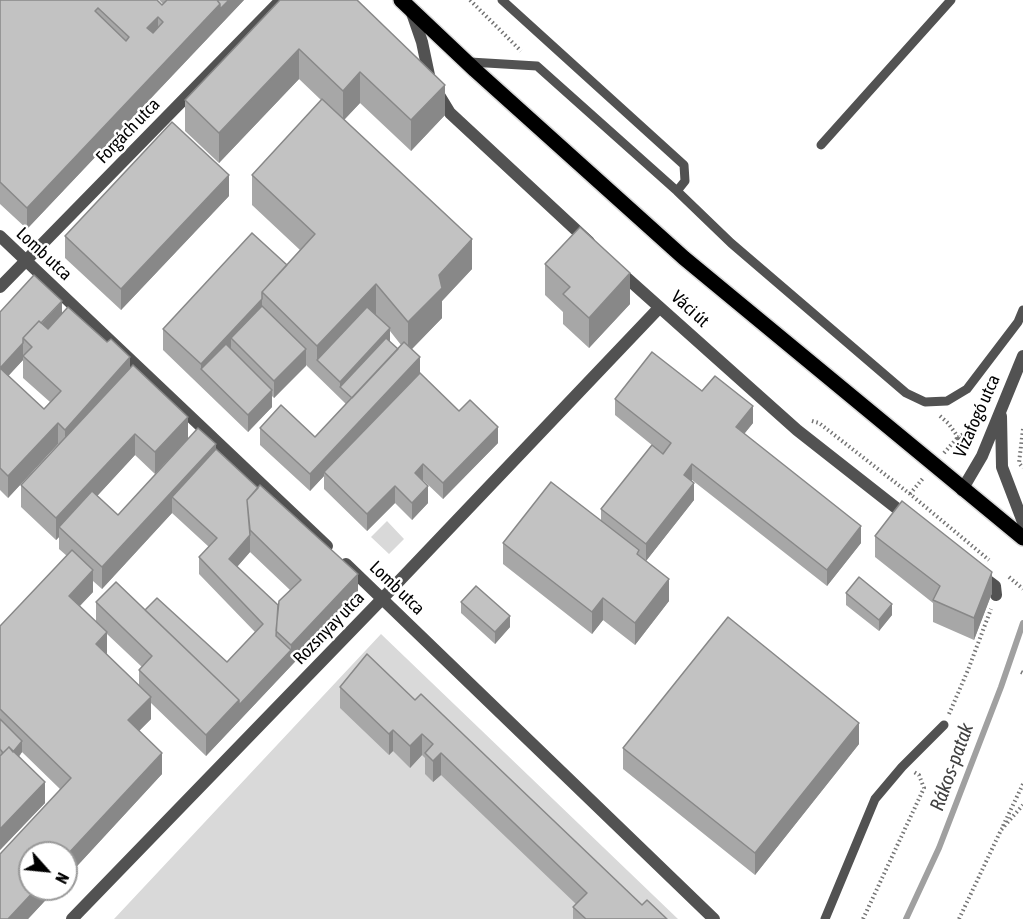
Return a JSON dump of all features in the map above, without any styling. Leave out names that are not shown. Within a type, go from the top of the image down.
[{"type":"main road","name":"Váci út","points":[[406,5],[684,258],[1023,538]]},
{"type":"street","name":"Forgách utca","points":[[0,287],[281,0]]},
{"type":"street","name":"Váci út","points":[[406,5],[422,42],[430,80],[450,113],[659,308],[801,432],[921,527]]},
{"type":"street","name":"Lomb utca","points":[[0,236],[714,919]]},
{"type":"street","name":"Rozsnyay utca","points":[[72,919],[382,599],[659,308]]},
{"type":"street","name":"Vizafogó utca","points":[[962,489],[982,456],[1023,356]]},
{"type":"street","points":[[1001,409],[1002,467],[1023,522]]},
{"type":"street","points":[[967,564],[995,586],[996,595]]},
{"type":"lane","points":[[502,0],[684,165],[685,181],[677,191]]},
{"type":"lane","points":[[821,145],[951,0]]},
{"type":"lane","points":[[465,60],[473,64],[537,66],[677,191],[731,243],[906,393],[925,402],[946,401],[967,389],[1018,322],[1023,310]]},
{"type":"lane","points":[[825,919],[875,799],[902,767],[944,725]]},
{"type":"path","points":[[470,0],[537,66]]},
{"type":"path","points":[[801,432],[812,421],[819,423],[910,494],[991,562]]},
{"type":"path","points":[[948,423],[958,436]]},
{"type":"path","points":[[1023,429],[1019,463],[1023,468]]},
{"type":"path","points":[[1000,569],[1023,589]]},
{"type":"path","points":[[944,725],[964,680],[996,595]]},
{"type":"path","points":[[863,919],[924,788],[918,775],[902,767]]},
{"type":"path","points":[[959,919],[1023,784]]},
{"type":"path","points":[[1001,830],[1023,805]]},
{"type":"shaded area","points":[[387,521],[404,539],[389,554],[371,537]]},
{"type":"shaded area","points":[[381,634],[678,919],[114,919]]},
{"type":"building","points":[[0,0],[157,0],[162,5],[167,0],[217,0],[220,4],[27,208],[0,182]],"holes":[[[98,8],[129,37],[126,41],[95,11]],[[158,17],[163,22],[153,33],[147,28]]]},
{"type":"building","points":[[217,0],[229,0],[220,9]]},
{"type":"building","points":[[280,0],[357,0],[445,85],[411,120],[360,72],[343,91],[299,49],[219,133],[185,100]]},
{"type":"building","points":[[322,99],[472,239],[439,275],[442,288],[408,322],[376,284],[317,346],[262,292],[315,234],[252,175]]},
{"type":"building","points":[[172,122],[229,175],[121,289],[65,236]]},
{"type":"building","points":[[580,227],[630,273],[589,318],[563,294],[570,287],[545,264]]},
{"type":"building","points":[[252,233],[287,265],[262,292],[262,299],[201,364],[163,329]]},
{"type":"building","points":[[34,275],[62,301],[23,338],[23,343],[0,368],[0,312]]},
{"type":"building","points":[[262,306],[306,349],[274,381],[231,338]]},
{"type":"building","points":[[68,307],[107,342],[111,339],[130,357],[65,430],[58,423],[8,476],[0,468],[0,368],[44,409],[61,391],[23,356],[32,347],[23,338],[39,321],[48,329]]},
{"type":"building","points":[[367,307],[390,328],[340,382],[317,360]]},
{"type":"building","points":[[386,338],[398,349],[352,398],[340,387]]},
{"type":"building","points":[[404,342],[420,357],[310,474],[260,428],[281,405],[315,437]]},
{"type":"building","points":[[226,344],[272,390],[248,415],[201,369]]},
{"type":"building","points":[[652,352],[702,391],[715,376],[753,406],[736,427],[861,526],[827,570],[692,464],[684,475],[694,483],[646,544],[601,509],[652,445],[663,454],[671,443],[615,399]]},
{"type":"building","points":[[133,365],[188,417],[155,452],[135,434],[56,518],[21,485]]},
{"type":"building","points":[[420,373],[459,411],[470,400],[498,427],[443,483],[423,464],[415,473],[428,486],[412,503],[395,486],[367,514],[324,472]]},
{"type":"building","points":[[198,428],[216,444],[102,567],[59,527],[92,491],[118,515]]},
{"type":"building","points":[[216,449],[258,488],[247,500],[250,535],[229,559],[278,605],[276,636],[291,650],[239,705],[239,700],[145,610],[157,598],[227,662],[263,624],[199,557],[217,538],[172,497]]},
{"type":"building","points":[[551,482],[639,550],[637,554],[669,579],[635,623],[603,598],[592,612],[503,543]]},
{"type":"building","points":[[260,485],[358,574],[291,645],[276,631],[279,601],[301,580],[250,530],[247,500]]},
{"type":"building","points":[[902,501],[992,572],[974,618],[933,600],[940,586],[875,536]]},
{"type":"building","points":[[72,550],[93,570],[69,596],[107,632],[96,644],[151,697],[128,720],[162,753],[78,843],[78,841],[18,841],[18,901],[25,901],[8,919],[0,919],[0,854],[71,778],[0,709],[0,626]]},
{"type":"building","points":[[859,577],[892,604],[879,620],[846,593]]},
{"type":"building","points":[[116,582],[239,700],[206,735],[139,670],[152,656],[96,602]]},
{"type":"building","points":[[476,586],[510,616],[495,632],[461,602]]},
{"type":"building","points":[[728,617],[859,723],[755,853],[623,748]]},
{"type":"building","points":[[367,654],[415,700],[421,694],[642,905],[647,900],[667,919],[586,919],[573,907],[587,893],[441,753],[433,761],[425,753],[433,744],[422,734],[410,746],[393,730],[389,734],[340,687]]},
{"type":"building","points":[[0,719],[22,741],[13,752],[9,747],[3,753],[0,749]]},
{"type":"building","points":[[9,747],[45,782],[0,829],[0,756]]},
{"type":"waterway","name":"Rákos-patak","points":[[906,919],[939,848],[1023,623]]}]
